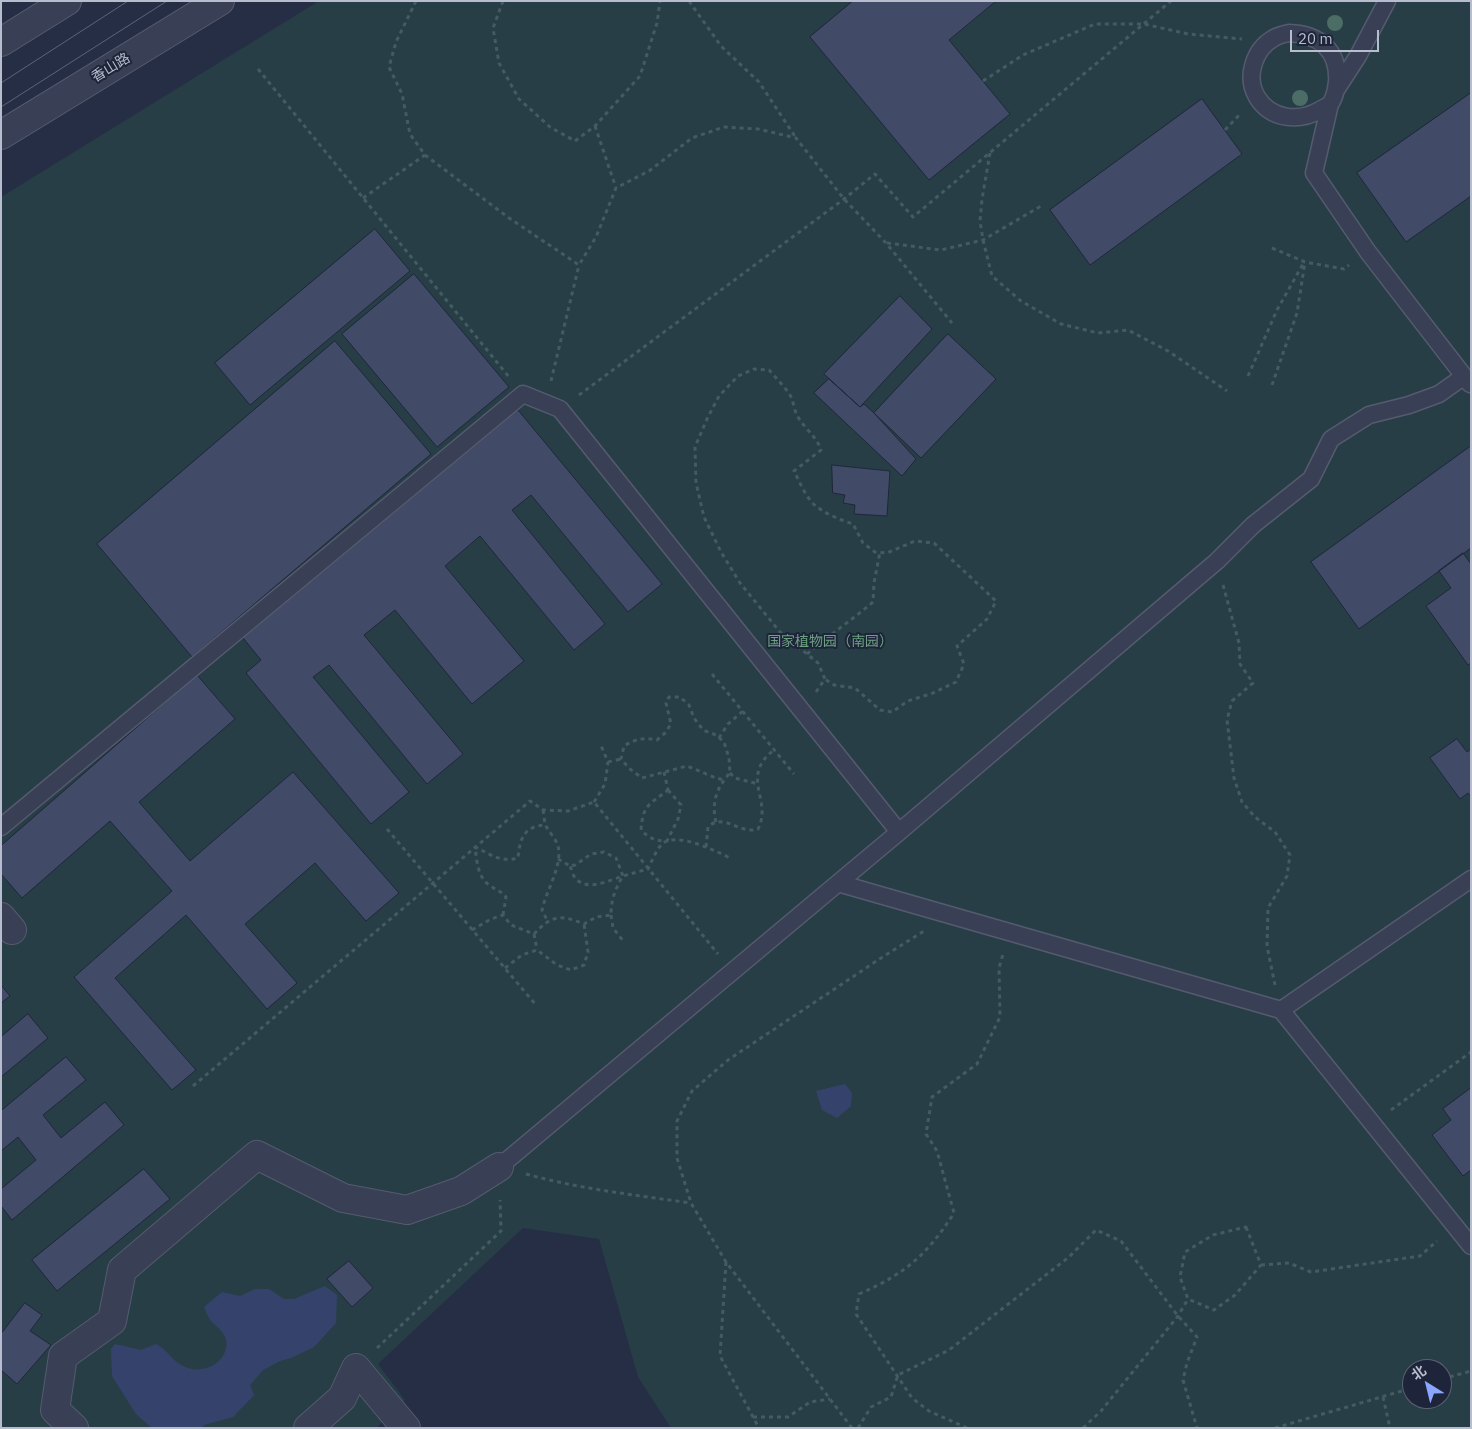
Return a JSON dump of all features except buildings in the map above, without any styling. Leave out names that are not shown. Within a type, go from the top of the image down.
[{"type":"street","points":[[1,42],[66,1]]},
{"type":"street","name":"香山路","points":[[1,135],[220,1]]},
{"type":"street","points":[[74,1428],[55,1410],[63,1356],[112,1321],[122,1270],[257,1155],[343,1198],[407,1210],[461,1191],[499,1167]]},
{"type":"street","points":[[308,1428],[342,1398],[356,1368],[406,1428]]},
{"type":"lane","points":[[499,1167],[900,832],[1217,562],[1253,525],[1311,479],[1331,439],[1369,415],[1409,405],[1467,381],[1368,252],[1314,173],[1333,97],[1337,75],[1335,61],[1328,48],[1317,38],[1303,33],[1289,33],[1275,37],[1264,45],[1256,57],[1252,70],[1252,84],[1257,96],[1266,107],[1277,115],[1290,118],[1304,117],[1333,97],[1388,1]]},
{"type":"lane","points":[[1,827],[523,394],[553,406],[900,832]]},
{"type":"lane","points":[[1281,1010],[1471,879]]},
{"type":"lane","points":[[838,883],[1281,1010],[1471,1246]]},
{"type":"path","points":[[416,1],[396,42],[389,67],[402,94],[410,134],[425,155],[509,218],[580,265]]},
{"type":"path","points":[[504,1],[493,28],[499,63],[519,99],[550,127],[575,141],[595,126],[640,76],[657,23],[660,1]]},
{"type":"path","points":[[688,1],[721,46],[759,82],[796,138],[844,199],[886,243],[952,323]]},
{"type":"path","points":[[553,406],[844,199],[875,174],[913,217],[1171,1]]},
{"type":"path","points":[[983,81],[1023,55],[1095,24],[1144,24],[1188,34],[1243,39],[1264,45]]},
{"type":"path","points":[[258,69],[523,394]]},
{"type":"path","points":[[595,126],[616,188]]},
{"type":"path","points":[[553,406],[580,265],[596,237],[616,188],[649,171],[692,138],[724,128],[758,129],[796,138]]},
{"type":"path","points":[[990,153],[980,221],[992,276],[1021,301],[1061,324],[1098,333],[1128,330],[1168,351],[1227,392]]},
{"type":"path","points":[[363,198],[425,155]]},
{"type":"path","points":[[886,243],[941,250],[983,240],[1041,206]]},
{"type":"path","points":[[1272,248],[1304,262],[1344,269],[1368,252]]},
{"type":"path","points":[[1248,376],[1276,310],[1304,262]]},
{"type":"path","points":[[1272,385],[1297,313],[1304,262]]},
{"type":"path","points":[[754,369],[769,370],[779,380],[790,395],[797,415],[806,429],[818,441],[821,450],[794,470],[816,507],[853,524],[863,543],[875,552],[887,553],[915,541],[934,543],[996,601],[987,619],[957,646],[964,664],[956,682],[933,693],[908,701],[892,712],[880,710],[855,688],[834,685],[825,679],[818,664],[807,654],[780,632],[740,583],[721,552],[704,517],[696,483],[695,447],[707,418],[720,396],[738,376],[754,369]]},
{"type":"path","points":[[807,654],[832,632],[857,616],[873,602],[874,583],[880,552]]},
{"type":"path","points":[[1217,562],[1239,643],[1240,664],[1253,683],[1232,701],[1227,720],[1234,778],[1242,802],[1255,817],[1275,832],[1290,855],[1288,876],[1268,908],[1267,946],[1281,1010]]},
{"type":"path","points":[[712,674],[794,774]]},
{"type":"path","points":[[799,707],[818,690],[825,679]]},
{"type":"path","points":[[621,759],[624,746],[634,740],[647,738],[657,740],[665,733],[671,724],[666,703],[669,697],[680,697],[689,706],[694,718],[703,730],[724,742],[729,758],[730,773],[735,778],[758,784]]},
{"type":"path","points":[[719,738],[728,724],[743,711]]},
{"type":"path","points":[[193,1086],[530,801],[543,810],[568,811],[594,802],[604,784],[608,762],[600,743]]},
{"type":"path","points":[[706,847],[708,827],[713,822],[722,821],[751,831],[758,829],[762,820],[758,770],[763,758],[774,750]]},
{"type":"path","points":[[608,762],[621,759]]},
{"type":"path","points":[[621,759],[642,778],[688,766],[724,780]]},
{"type":"path","points":[[558,859],[570,866],[576,879],[584,884],[599,884],[648,868],[661,845],[666,841],[678,818],[681,805],[668,790],[664,772]]},
{"type":"path","points":[[716,822],[713,811],[716,796],[730,773]]},
{"type":"path","points":[[668,790],[642,813],[641,830],[649,838],[658,841],[675,840],[696,843],[730,858]]},
{"type":"path","points":[[594,802],[733,972]]},
{"type":"path","points":[[543,810],[546,825],[558,845],[558,859],[542,910],[548,922]]},
{"type":"path","points":[[475,847],[498,859],[510,861],[518,858],[520,843],[525,833],[534,826],[546,825]]},
{"type":"path","points":[[387,829],[536,1005]]},
{"type":"path","points":[[475,847],[481,875],[486,883],[502,892],[506,897],[503,915],[511,925],[534,934]]},
{"type":"path","points":[[570,866],[575,865],[591,854],[604,852],[616,858],[623,876]]},
{"type":"path","points":[[623,876],[611,902],[614,928],[624,942]]},
{"type":"path","points":[[472,930],[490,919],[503,915]]},
{"type":"path","points":[[584,924],[596,917],[612,915]]},
{"type":"path","points":[[852,1428],[726,1262],[690,1203],[677,1158],[678,1122],[692,1091],[728,1060],[881,958],[950,915]]},
{"type":"path","points":[[534,934],[543,925],[557,917],[570,918],[584,924]]},
{"type":"path","points":[[534,934],[537,950],[557,965],[571,970],[584,965],[588,952],[584,924]]},
{"type":"path","points":[[967,1428],[929,1411],[912,1398],[856,1314],[859,1294],[886,1282],[912,1264],[938,1238],[954,1212],[937,1151],[926,1134],[932,1096],[977,1064],[1000,1018],[999,968],[1009,932]]},
{"type":"path","points":[[505,968],[522,955],[537,950]]},
{"type":"path","points":[[1372,1123],[1471,1052]]},
{"type":"path","points":[[356,1368],[500,1231],[499,1167],[554,1182],[596,1190],[690,1203]]},
{"type":"path","points":[[1261,1264],[1246,1227],[1212,1235],[1185,1252],[1180,1277],[1188,1299],[1214,1310],[1235,1295],[1261,1264],[1288,1263],[1311,1272],[1420,1256],[1454,1226]]},
{"type":"path","points":[[858,1428],[872,1407],[891,1397],[898,1375],[950,1350],[1069,1257],[1096,1230],[1121,1241],[1178,1316],[1198,1337],[1187,1363],[1183,1380],[1197,1428]]},
{"type":"path","points":[[726,1262],[720,1356],[759,1428]]},
{"type":"path","points":[[1083,1428],[1101,1411],[1178,1316],[1188,1299]]},
{"type":"path","points":[[1452,1377],[1471,1371]]},
{"type":"path","points":[[1274,1428],[1402,1391]]},
{"type":"path","points":[[1383,1396],[1390,1428]]},
{"type":"path","points":[[752,1417],[788,1417],[810,1402],[830,1399]]},
{"type":"green space","name":"国家植物园（南园）","points":[[319,1],[1471,1],[1471,1428],[671,1428],[638,1377],[599,1239],[523,1228],[378,1364],[405,1400],[376,1428],[1,1428],[1,197]]},
{"type":"water","points":[[845,1084],[852,1093],[851,1106],[837,1118],[822,1110],[816,1091]]},
{"type":"water","points":[[325,1286],[337,1295],[336,1323],[314,1347],[263,1370],[250,1385],[254,1395],[233,1417],[204,1425],[202,1428],[152,1428],[136,1414],[112,1376],[111,1349],[115,1344],[141,1350],[156,1344],[179,1364],[190,1369],[206,1368],[219,1361],[224,1355],[226,1339],[210,1319],[204,1307],[222,1292],[240,1296],[255,1289],[269,1289],[284,1299],[294,1299]]},
{"type":"tram line","points":[[1,83],[128,1]]},
{"type":"tram line","points":[[1,107],[167,1]]}]
